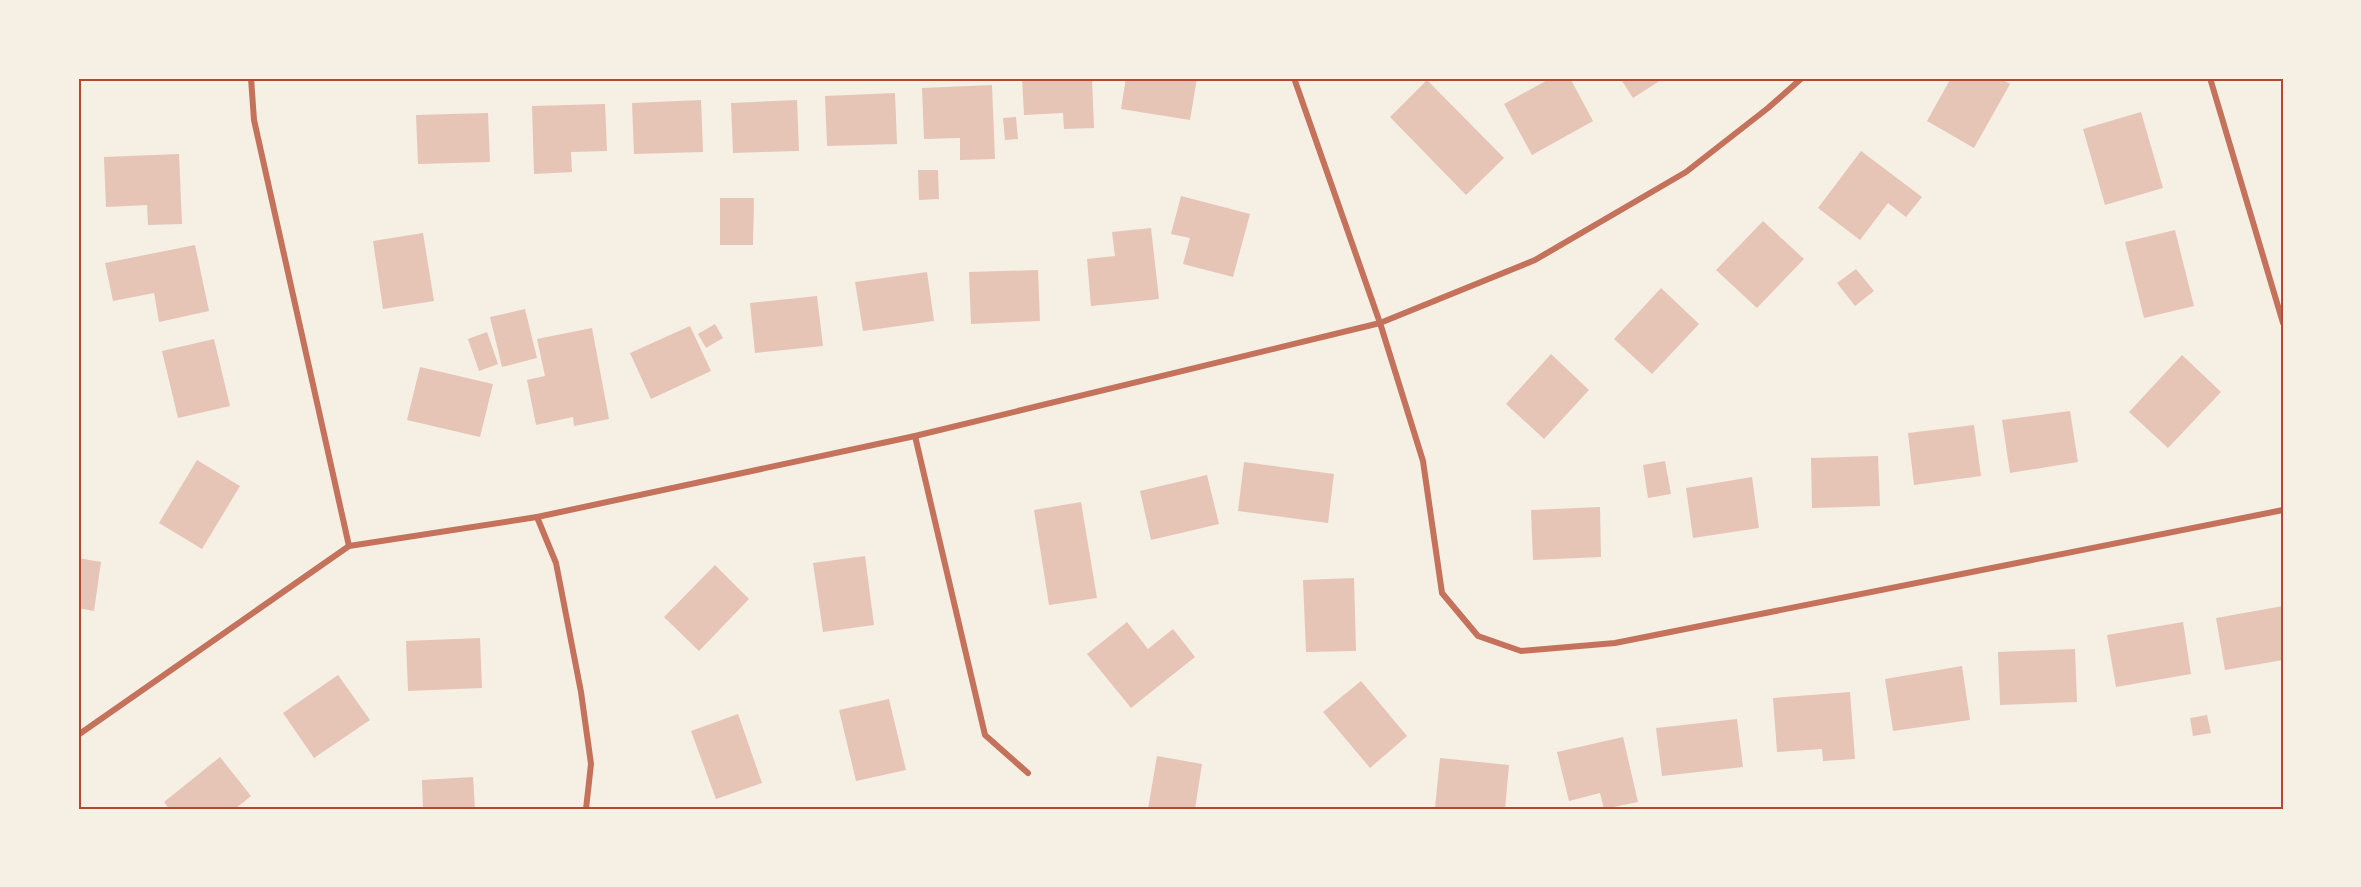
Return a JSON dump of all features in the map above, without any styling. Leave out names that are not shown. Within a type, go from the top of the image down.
[{"type":"street","points":[[250,78],[254,120],[349,546]]},
{"type":"street","points":[[1294,78],[1380,323],[1423,461],[1442,593],[1479,636],[1521,651],[1615,643],[2283,510]]},
{"type":"street","points":[[78,735],[349,546],[537,517],[915,436],[1380,323],[1536,260],[1686,172],[1768,108],[1802,78]]},
{"type":"street","points":[[2210,78],[2283,323]]},
{"type":"street","points":[[915,436],[986,735],[1029,773]]},
{"type":"street","points":[[537,517],[556,563],[581,692],[591,764],[586,809]]},
{"type":"building","points":[[1022,78],[1092,78],[1094,128],[1064,129],[1063,113],[1024,115]]},
{"type":"building","points":[[1126,78],[1197,78],[1190,120],[1121,109]]},
{"type":"building","points":[[1551,78],[1570,78],[1593,121],[1532,155],[1504,104]]},
{"type":"building","points":[[1620,78],[1664,78],[1633,98]]},
{"type":"building","points":[[1951,78],[1999,78],[2010,84],[1974,148],[1927,121]]},
{"type":"building","points":[[1427,80],[1504,158],[1466,195],[1390,117]]},
{"type":"building","points":[[992,85],[995,159],[960,160],[960,138],[924,139],[922,88]]},
{"type":"building","points":[[895,93],[897,144],[827,146],[825,96]]},
{"type":"building","points":[[701,100],[703,152],[634,154],[632,103]]},
{"type":"building","points":[[797,100],[799,151],[733,153],[731,103]]},
{"type":"building","points":[[605,104],[607,151],[571,152],[572,172],[534,174],[532,106]]},
{"type":"building","points":[[2141,112],[2163,188],[2105,205],[2083,129]]},
{"type":"building","points":[[488,113],[490,162],[418,164],[416,115]]},
{"type":"building","points":[[1016,117],[1018,139],[1005,140],[1003,118]]},
{"type":"building","points":[[1861,151],[1922,197],[1906,217],[1888,203],[1860,240],[1818,208]]},
{"type":"building","points":[[179,154],[182,224],[148,225],[147,205],[106,207],[104,157]]},
{"type":"building","points":[[918,170],[938,170],[939,199],[919,200]]},
{"type":"building","points":[[1181,196],[1250,214],[1233,277],[1183,264],[1190,238],[1171,234]]},
{"type":"building","points":[[720,198],[754,198],[753,245],[720,245]]},
{"type":"building","points":[[1763,221],[1804,259],[1757,308],[1716,270]]},
{"type":"building","points":[[1151,228],[1159,299],[1091,306],[1087,259],[1115,256],[1112,232]]},
{"type":"building","points":[[2175,230],[2194,306],[2144,318],[2125,242]]},
{"type":"building","points":[[423,233],[434,301],[383,309],[373,241]]},
{"type":"building","points":[[195,245],[209,311],[159,322],[154,293],[113,301],[105,263]]},
{"type":"building","points":[[1856,269],[1874,291],[1855,306],[1837,283]]},
{"type":"building","points":[[1038,270],[1040,321],[971,324],[969,272]]},
{"type":"building","points":[[927,272],[934,321],[863,331],[855,282]]},
{"type":"building","points":[[1661,288],[1699,324],[1652,374],[1614,339]]},
{"type":"building","points":[[817,296],[823,346],[755,353],[750,303]]},
{"type":"building","points":[[525,309],[537,358],[502,367],[490,317]]},
{"type":"building","points":[[715,324],[723,338],[706,348],[698,334]]},
{"type":"building","points":[[690,326],[711,371],[651,399],[630,353]]},
{"type":"building","points":[[592,328],[609,419],[574,426],[573,417],[536,425],[527,380],[545,376],[537,339]]},
{"type":"building","points":[[487,332],[498,364],[479,371],[468,339]]},
{"type":"building","points":[[214,339],[230,406],[178,418],[162,351]]},
{"type":"building","points":[[1551,354],[1589,390],[1544,439],[1506,404]]},
{"type":"building","points":[[2182,355],[2221,392],[2168,448],[2129,412]]},
{"type":"building","points":[[420,367],[493,384],[480,437],[407,420]]},
{"type":"building","points":[[2070,411],[2078,462],[2010,473],[2002,420]]},
{"type":"building","points":[[1974,425],[1981,476],[1914,485],[1908,433]]},
{"type":"building","points":[[1878,456],[1880,506],[1812,508],[1811,458]]},
{"type":"building","points":[[197,460],[240,486],[202,549],[159,523]]},
{"type":"building","points":[[1665,461],[1671,494],[1648,498],[1643,465]]},
{"type":"building","points":[[1244,462],[1334,474],[1328,523],[1238,511]]},
{"type":"building","points":[[1207,475],[1219,524],[1151,540],[1140,491]]},
{"type":"building","points":[[1752,477],[1759,528],[1693,538],[1686,488]]},
{"type":"building","points":[[1081,502],[1097,598],[1049,605],[1034,510]]},
{"type":"building","points":[[1600,507],[1601,557],[1533,560],[1531,510]]},
{"type":"building","points":[[865,556],[874,625],[823,632],[813,563]]},
{"type":"building","points":[[78,558],[101,562],[94,611],[78,608]]},
{"type":"building","points":[[715,565],[749,599],[699,651],[664,617]]},
{"type":"building","points":[[1354,578],[1356,651],[1306,652],[1303,580]]},
{"type":"building","points":[[2283,606],[2283,660],[2225,670],[2216,618]]},
{"type":"building","points":[[1127,622],[1148,649],[1173,629],[1195,657],[1131,708],[1087,654]]},
{"type":"building","points":[[2183,622],[2191,674],[2116,687],[2107,635]]},
{"type":"building","points":[[480,638],[482,688],[408,691],[406,641]]},
{"type":"building","points":[[2075,649],[2077,702],[2000,705],[1998,652]]},
{"type":"building","points":[[1962,666],[1970,720],[1893,731],[1885,679]]},
{"type":"building","points":[[338,675],[370,720],[314,758],[283,713]]},
{"type":"building","points":[[1361,681],[1407,736],[1370,768],[1323,712]]},
{"type":"building","points":[[1850,692],[1855,759],[1823,761],[1822,749],[1777,752],[1773,698]]},
{"type":"building","points":[[889,699],[906,770],[856,781],[839,710]]},
{"type":"building","points":[[738,714],[762,783],[716,799],[691,731]]},
{"type":"building","points":[[2207,715],[2211,733],[2193,736],[2190,718]]},
{"type":"building","points":[[1737,719],[1743,767],[1662,776],[1656,728]]},
{"type":"building","points":[[1623,737],[1638,802],[1604,809],[1600,793],[1569,801],[1557,752]]},
{"type":"building","points":[[1157,756],[1202,764],[1195,809],[1148,809]]},
{"type":"building","points":[[220,757],[251,796],[235,809],[169,809],[164,802]]},
{"type":"building","points":[[1440,758],[1509,765],[1505,809],[1435,808]]},
{"type":"building","points":[[473,777],[475,809],[423,809],[422,780]]}]
